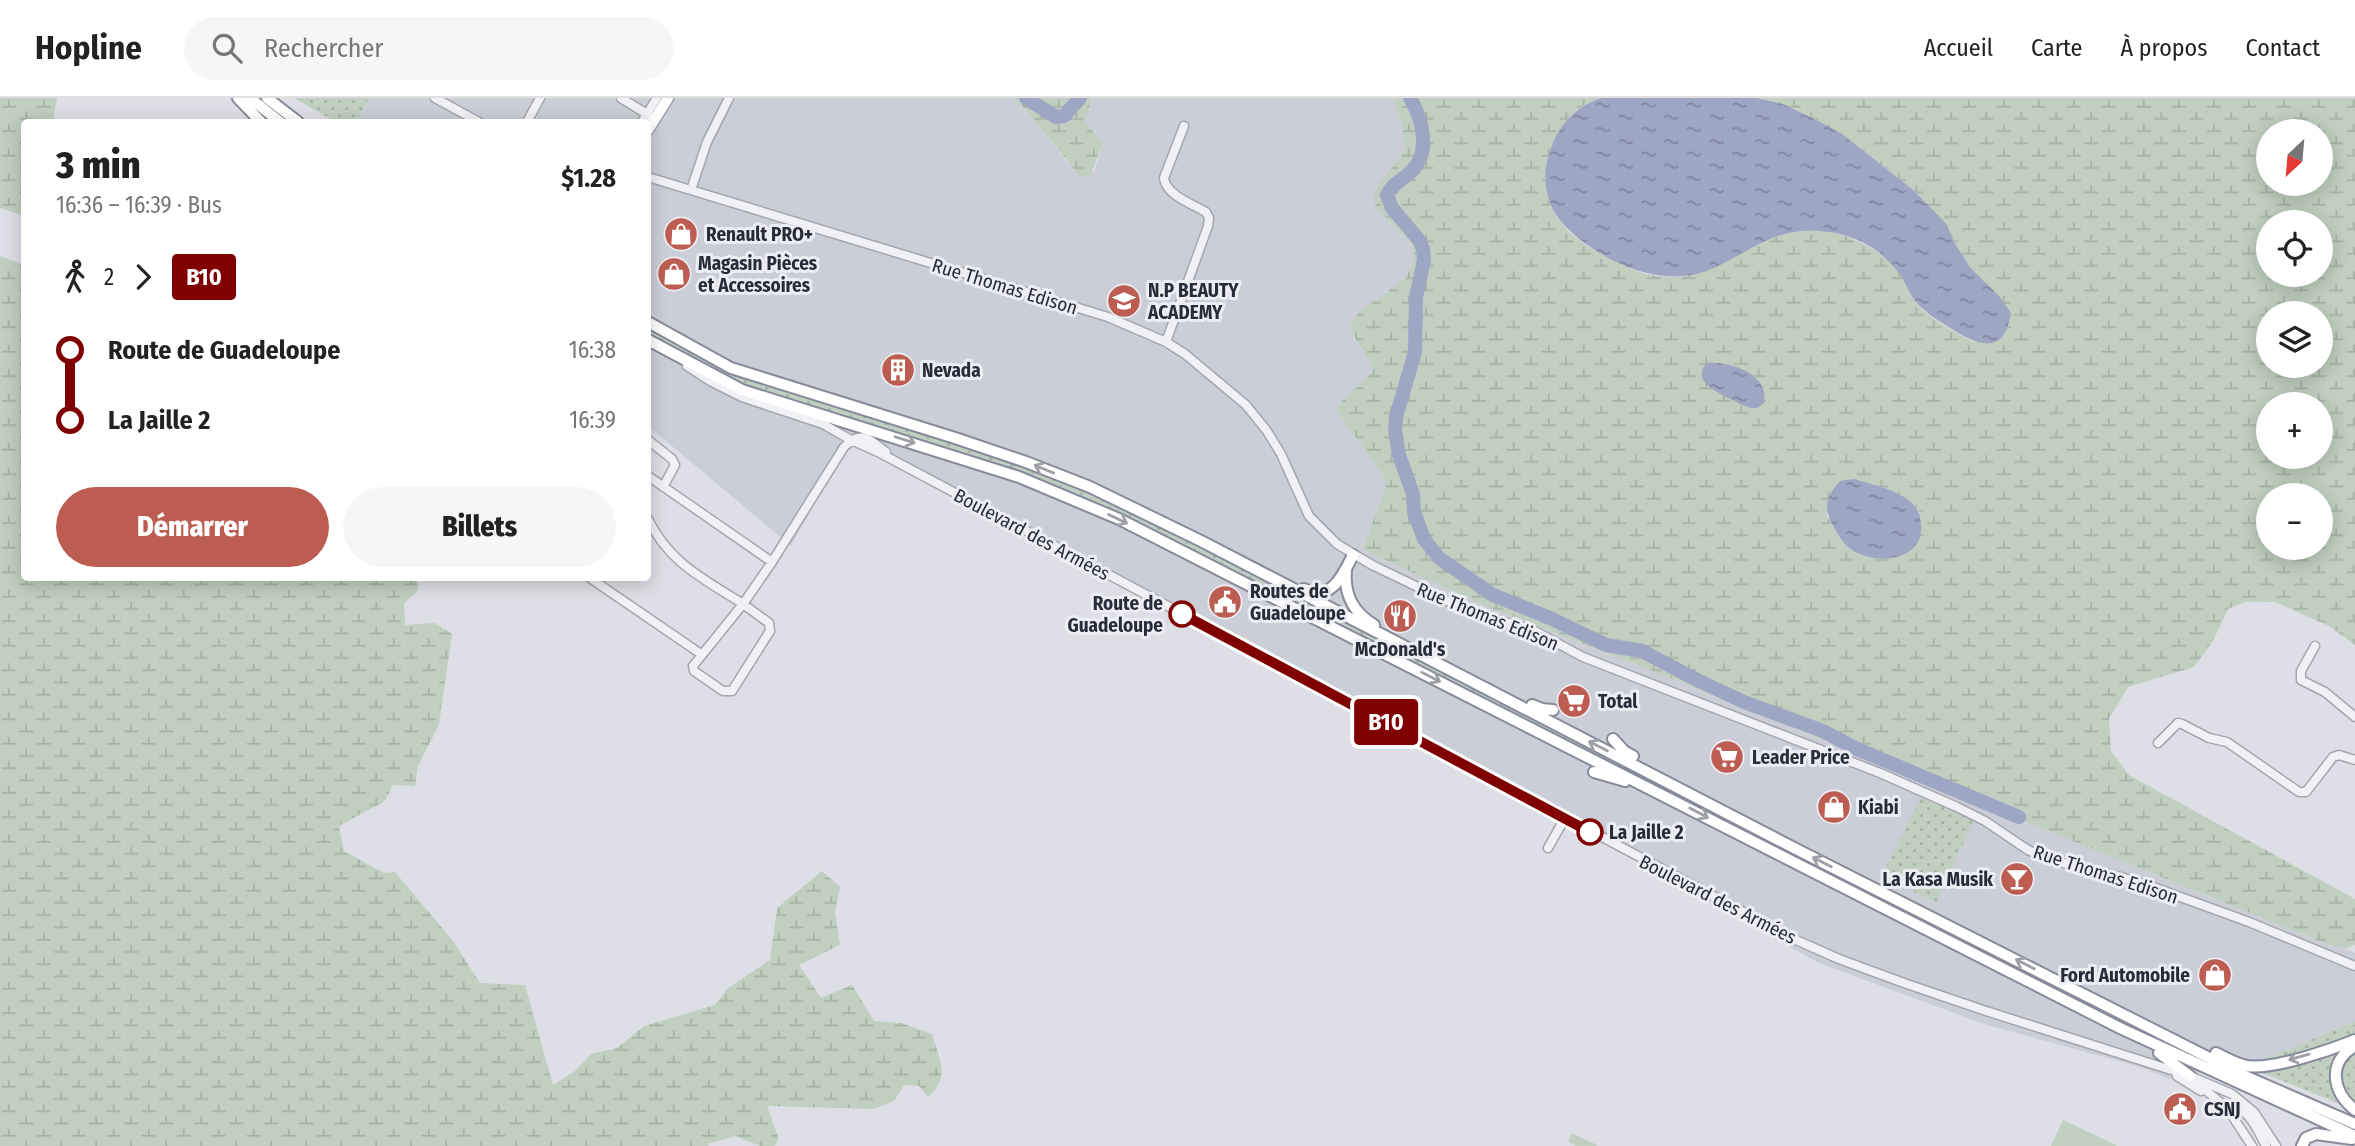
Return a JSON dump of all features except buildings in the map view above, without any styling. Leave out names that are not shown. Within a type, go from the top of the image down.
[{"type":"highway","points":[[239,98],[258,119]]},
{"type":"highway","points":[[250,98],[276,119]]},
{"type":"highway","points":[[267,98],[294,119]]},
{"type":"highway","points":[[651,325],[731,369],[1026,461],[1090,487],[1201,541],[2245,1076],[2355,1124]]},
{"type":"highway","points":[[651,342],[742,390],[959,457],[1074,499],[1119,519],[2122,1029],[2355,1138]]},
{"type":"highway","points":[[1201,541],[1317,594],[1332,590],[1353,555]]},
{"type":"highway","points":[[1346,569],[1347,595],[1361,616],[1439,664]]},
{"type":"highway","points":[[1465,678],[1542,709],[1553,710]]},
{"type":"highway","points":[[1460,692],[1545,741],[1550,749]]},
{"type":"highway","points":[[1614,739],[1624,751],[1677,780],[1709,803]]},
{"type":"highway","points":[[1594,772],[1658,792]]},
{"type":"highway","points":[[2129,1017],[2242,1065],[2255,1067],[2284,1062],[2355,1040]]},
{"type":"highway","points":[[2122,1029],[2190,1076]]},
{"type":"highway","points":[[2355,1046],[2341,1058],[2334,1076],[2342,1097],[2355,1110]]},
{"type":"highway","points":[[2302,1146],[2306,1138],[2316,1134],[2355,1138]]},
{"type":"main road","points":[[651,117],[668,98]]},
{"type":"street","points":[[435,98],[474,119]]},
{"type":"street","points":[[529,119],[540,98]]},
{"type":"street","points":[[621,98],[651,117]]},
{"type":"street","points":[[647,119],[651,117],[657,98]]},
{"type":"street","points":[[691,190],[707,142],[729,98]]},
{"type":"street","points":[[1166,342],[1208,226],[1206,212],[1170,191],[1164,184],[1184,126]]},
{"type":"street","name":"Rue Thomas Edison","points":[[651,178],[1108,317],[1166,342],[1212,376],[1251,410],[1281,454],[1309,516],[1331,540],[1353,555],[1470,612],[1533,630],[1583,657],[1880,773],[1985,821],[2028,850],[2047,859],[2153,887],[2249,922],[2355,966]]},
{"type":"street","name":"Boulevard des Armées","points":[[659,346],[721,387],[742,397],[823,424],[1796,940],[1839,959],[1983,1010],[2190,1076],[2232,1094],[2246,1104],[2259,1119],[2276,1146]]},
{"type":"street","points":[[651,527],[671,555],[743,604],[766,620],[771,628],[732,691],[723,691],[694,671],[693,666],[743,604],[851,440]]},
{"type":"street","points":[[651,442],[673,459],[675,465],[663,487]]},
{"type":"street","points":[[651,478],[772,562]]},
{"type":"street","points":[[594,581],[701,654]]},
{"type":"street","points":[[2315,646],[2301,671],[2301,680],[2325,692],[2355,717]]},
{"type":"street","points":[[2158,743],[2173,726],[2182,724],[2209,738],[2227,742],[2299,792],[2306,792],[2333,757],[2339,755],[2355,760]]},
{"type":"street","points":[[1548,848],[1565,818]]},
{"type":"street","name":"Boulevard des Armées","points":[[2168,1070],[2223,1105]]},
{"type":"street","points":[[2190,1076],[2223,1105],[2252,1146]]},
{"type":"street","points":[[2223,1105],[2243,1111],[2266,1146]]},
{"type":"street","points":[[2242,1129],[2259,1132]]},
{"type":"shaded area","points":[[369,98],[1010,98],[1023,107],[1070,165],[1094,172],[1103,143],[1085,122],[1092,98],[1393,98],[1402,125],[1405,148],[1378,185],[1376,208],[1410,242],[1415,257],[1406,278],[1359,312],[1353,338],[1371,360],[1373,370],[1366,382],[1340,403],[1336,410],[1382,474],[1386,487],[1363,548],[1488,607],[1683,683],[2329,945],[2346,948],[2355,953],[2355,1022],[2278,1054],[2242,1065],[2169,1079],[2140,1067],[1984,1024],[1819,963],[1608,846],[1252,658],[851,440],[791,546],[651,429],[651,119],[358,119]]},
{"type":"green space","points":[[0,98],[57,98],[54,119],[21,119],[21,215],[0,208]]},
{"type":"green space","points":[[294,98],[369,98],[358,119],[331,119]]},
{"type":"green space","points":[[1010,98],[1092,98],[1085,122],[1103,143],[1090,177],[1080,176],[1023,107]]},
{"type":"green space","points":[[1393,98],[1601,98],[1575,111],[1570,117],[1551,149],[1546,175],[1546,187],[1554,212],[1575,237],[1593,249],[1635,270],[1657,276],[1679,277],[1693,274],[1757,243],[1786,233],[1815,230],[1831,232],[1861,242],[1888,260],[1926,313],[1975,343],[1983,280],[1970,267],[1946,225],[1912,189],[1842,134],[1783,104],[1757,98],[2355,98],[2355,645],[2329,626],[2275,602],[2245,602],[2228,609],[2213,641],[2194,667],[2128,687],[2109,719],[2111,751],[2129,775],[2355,899],[2355,945],[2346,948],[2329,945],[1683,683],[1488,607],[1363,548],[1386,487],[1382,474],[1336,410],[1373,370],[1350,326],[1359,312],[1406,278],[1415,257],[1410,242],[1376,208],[1374,196],[1378,185],[1405,148],[1402,125]],"holes":[[[1727,364],[1754,376],[1746,406],[1713,390]],[[1872,483],[1913,503],[1920,513],[1849,548],[1826,514]]]},
{"type":"green space","points":[[0,256],[21,264],[21,581],[417,581],[418,591],[404,603],[405,625],[434,623],[452,634],[439,725],[418,766],[415,786],[393,785],[385,801],[339,826],[344,851],[384,873],[395,872],[453,941],[480,983],[525,985],[553,1085],[575,1071],[591,1054],[617,1048],[644,1026],[715,1005],[728,988],[770,960],[777,908],[822,871],[840,887],[835,912],[840,945],[799,965],[821,998],[852,985],[874,1021],[901,1023],[932,1034],[941,1067],[939,1082],[928,1097],[919,1086],[904,1085],[894,1101],[873,1109],[767,1106],[779,1139],[775,1146],[760,1146],[735,1136],[707,1144],[709,1146],[0,1146]]},
{"type":"green space","points":[[651,329],[723,369],[1025,468],[1088,492],[2355,1128],[2355,1132],[2167,1046],[1077,493],[986,459],[750,386],[719,373],[651,336]]},
{"type":"green space","points":[[1921,797],[1974,820],[1936,903],[1882,876]]},
{"type":"green space","points":[[2355,1021],[2355,1110],[2242,1065],[2278,1054]]},
{"type":"green space","points":[[2063,1120],[2118,1146],[2051,1146]]},
{"type":"green space","points":[[1572,1133],[1597,1145],[1576,1146],[1568,1142]]},
{"type":"water","points":[[1601,98],[1757,98],[1783,104],[1842,134],[1912,189],[1947,225],[1970,267],[1999,296],[2011,313],[2002,336],[1996,342],[1979,342],[1950,328],[1916,302],[1901,276],[1882,255],[1864,243],[1836,233],[1796,231],[1769,239],[1716,267],[1696,274],[1676,276],[1636,270],[1598,252],[1559,219],[1549,200],[1545,180],[1548,158],[1559,131],[1577,111]]},
{"type":"water","points":[[1707,363],[1737,367],[1755,377],[1761,384],[1764,403],[1757,408],[1748,407],[1711,388],[1702,375]]},
{"type":"water","points":[[1854,479],[1893,491],[1915,506],[1921,524],[1920,537],[1914,547],[1905,554],[1882,559],[1869,557],[1847,546],[1837,533],[1829,518],[1828,501],[1840,481]]},
{"type":"waterway","points":[[1026,98],[1056,117],[1064,116],[1080,98]]},
{"type":"waterway","points":[[1410,98],[1423,136],[1421,155],[1411,172],[1394,185],[1387,195],[1392,208],[1419,240],[1424,260],[1416,297],[1415,352],[1396,417],[1395,430],[1399,455],[1413,494],[1414,512],[1424,539],[1439,558],[1493,595],[1606,645],[1642,651],[1744,702],[1823,731],[1857,749],[2019,817]]},
{"type":"bus line","name":"B10","points":[[1182,614],[1590,832]]},
{"type":"place","name":"Renault PRO+","points":[[681,234]]},
{"type":"place","name":"Magasin Pièces et Accessoires","points":[[674,274]]},
{"type":"place","name":"N.P BEAUTY ACADEMY","points":[[1124,301]]},
{"type":"place","name":"Nevada","points":[[898,370]]},
{"type":"place","name":"Routes de Guadeloupe","points":[[1225,602]]},
{"type":"place","name":"Route de Guadeloupe","points":[[1182,614]]},
{"type":"place","name":"McDonald's","points":[[1400,616]]},
{"type":"place","name":"Total","points":[[1574,701]]},
{"type":"place","name":"Leader Price","points":[[1727,757]]},
{"type":"place","name":"Kiabi","points":[[1834,807]]},
{"type":"place","name":"La Jaille 2","points":[[1590,832]]},
{"type":"place","name":"La Kasa Musik","points":[[2017,879]]},
{"type":"place","name":"Ford Automobile","points":[[2215,975]]},
{"type":"place","name":"CSNJ","points":[[2180,1109]]}]
